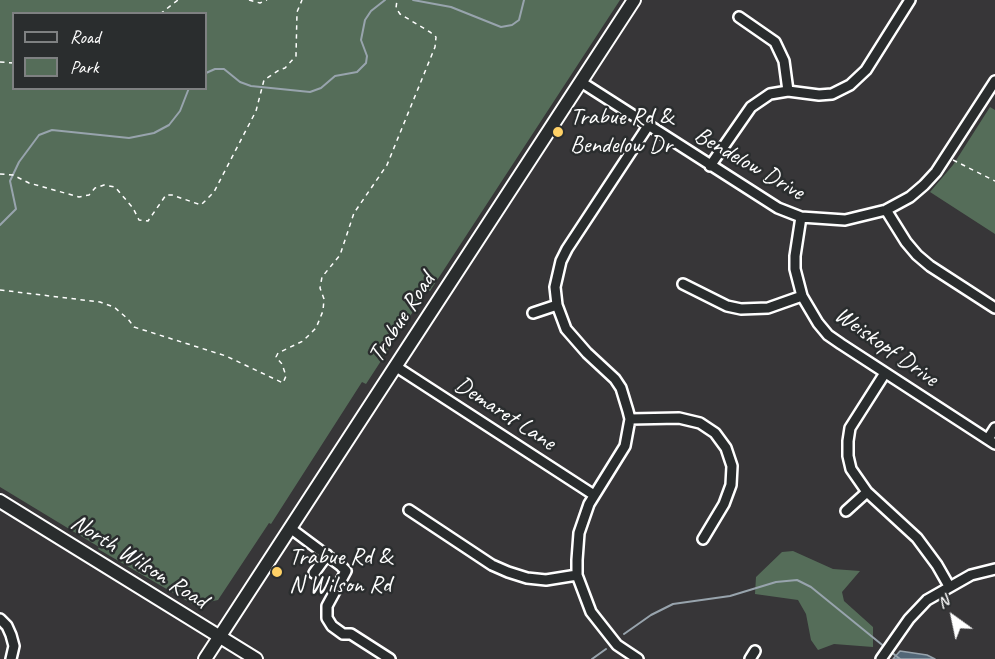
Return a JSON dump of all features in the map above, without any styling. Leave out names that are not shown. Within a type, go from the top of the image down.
[{"type":"main road","name":"Trabue Road","points":[[205,659],[634,0]]},
{"type":"main road","name":"North Wilson Road","points":[[0,501],[256,659]]},
{"type":"street","points":[[710,166],[750,107],[770,94],[788,91],[819,95],[832,94],[850,85],[866,70],[910,0]]},
{"type":"street","points":[[739,17],[775,42],[784,61],[788,91]]},
{"type":"street","name":"Bendelow Drive","points":[[581,82],[778,208],[801,217],[845,220],[886,210],[924,185],[946,158],[995,81]]},
{"type":"street","points":[[638,659],[617,645],[598,621],[585,601],[577,575],[577,547],[584,518],[594,495],[614,467],[625,446],[630,419],[621,388],[607,371],[573,339],[562,321],[555,287],[567,249],[648,126]]},
{"type":"street","points":[[886,210],[917,255],[995,308]]},
{"type":"street","name":"Weiskopf Drive","points":[[801,217],[795,263],[798,285],[812,316],[828,335],[991,441]]},
{"type":"street","points":[[683,284],[727,306],[741,309],[768,308],[802,296]]},
{"type":"street","points":[[533,313],[557,305]]},
{"type":"street","name":"Demaret Lane","points":[[395,366],[594,495]]},
{"type":"street","points":[[885,373],[850,428],[848,456],[851,469],[867,492],[916,538],[937,565],[949,586]]},
{"type":"street","points":[[630,419],[679,418],[700,423],[715,434],[726,448],[732,466],[731,485],[724,504],[703,539]]},
{"type":"street","points":[[991,441],[995,428]]},
{"type":"street","points":[[846,511],[867,492]]},
{"type":"street","points":[[409,510],[492,565],[508,572],[527,578],[546,580],[577,575]]},
{"type":"street","points":[[290,528],[346,571],[327,606],[326,613],[329,622],[339,632],[351,634],[390,659]]},
{"type":"street","points":[[315,573],[327,555]]},
{"type":"street","points":[[882,657],[927,600],[971,575],[995,569]]},
{"type":"street","points":[[0,619],[7,626],[11,635],[14,646],[11,659]]},
{"type":"path","points":[[163,12],[178,0]]},
{"type":"path","points":[[249,0],[260,3],[267,0]]},
{"type":"path","points":[[0,174],[13,175],[29,183],[79,197],[89,195],[95,188],[104,185],[115,187],[133,208],[139,220],[148,221],[166,195],[201,205],[214,192],[256,111],[264,80],[285,68],[296,56],[297,12],[302,0]]},
{"type":"path","points":[[0,290],[99,302],[114,307],[128,318],[134,327],[226,356],[283,383],[286,376],[282,364],[276,357],[278,353],[303,341],[316,328],[323,311],[324,299],[320,288],[322,277],[340,255],[354,213],[387,165],[435,47],[436,38],[430,32],[400,14],[396,8],[397,0]]},
{"type":"path","points":[[946,158],[995,181]]},
{"type":"green space","points":[[0,0],[620,0],[430,291],[427,290],[366,384],[362,382],[271,524],[269,523],[218,600],[194,605],[98,549],[99,547],[0,487]]},
{"type":"green space","points":[[990,107],[995,110],[995,234],[930,192],[953,165]]},
{"type":"green space","points":[[793,551],[833,569],[860,571],[842,592],[844,601],[873,627],[873,647],[834,644],[818,650],[811,640],[806,614],[798,600],[755,594],[756,577],[782,552]]},
{"type":"water","points":[[900,651],[927,655],[935,659],[893,659]]},
{"type":"waterway","points":[[207,73],[215,69],[224,69],[240,82],[251,86],[310,92],[321,88],[335,76],[357,72],[366,63],[367,56],[361,40],[365,20],[371,11],[385,0]]},
{"type":"waterway","points":[[413,0],[451,7],[501,27],[512,25],[519,20],[524,0]]},
{"type":"waterway","points":[[0,225],[16,209],[10,181],[19,162],[39,135],[52,130],[129,138],[154,133],[169,125],[180,111],[188,90]]},
{"type":"waterway","points":[[624,634],[651,615],[673,604],[730,596],[776,582],[797,580],[811,587],[886,648]]},
{"type":"waterway","points":[[592,659],[606,649]]},
{"type":"waterway","points":[[891,652],[900,659]]},
{"type":"place","name":"Trabue Rd & Bendelow Dr","points":[[558,132]]},
{"type":"place","name":"Trabue Rd & N Wilson Rd","points":[[277,572]]}]
